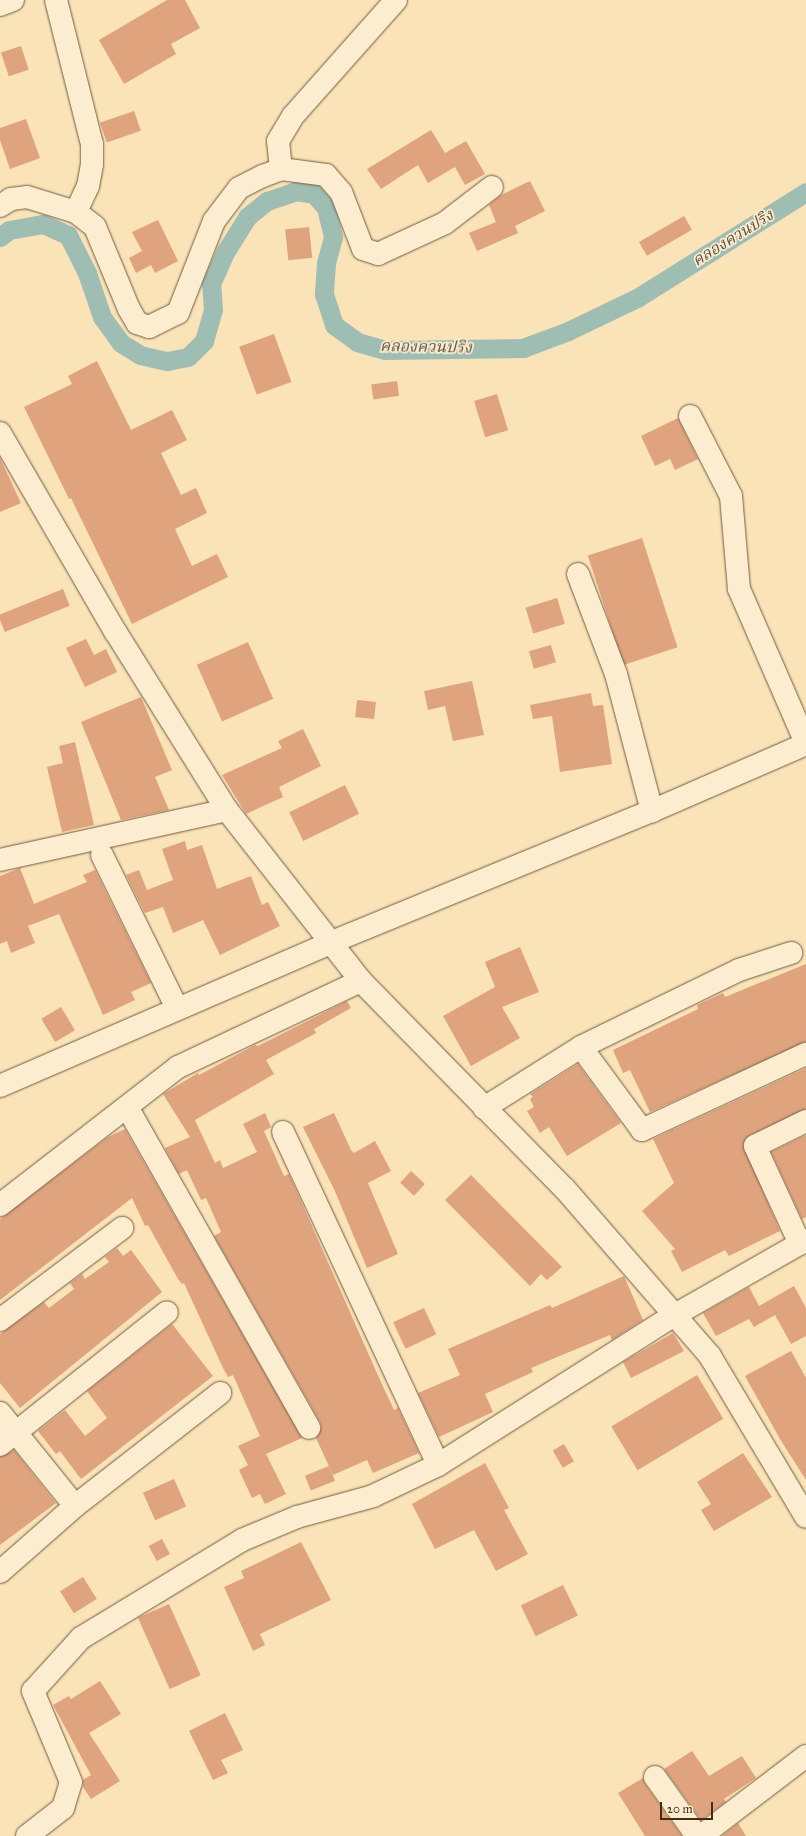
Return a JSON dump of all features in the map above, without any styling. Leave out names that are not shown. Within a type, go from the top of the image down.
[{"type":"street","points":[[0,5],[13,0]]},
{"type":"street","points":[[56,0],[92,144],[92,164],[88,186],[76,212]]},
{"type":"street","points":[[281,169],[278,142],[293,116],[396,0]]},
{"type":"street","points":[[0,206],[11,199],[27,197],[76,212],[95,227],[129,309],[137,323],[149,327],[178,313],[214,221],[239,188],[281,169],[326,175],[341,192],[364,249],[378,254],[445,223],[492,187]]},
{"type":"street","points":[[0,1086],[332,942],[652,811],[806,743],[739,589],[731,496],[690,416]]},
{"type":"street","points":[[0,433],[115,631],[227,810],[332,942],[361,981],[565,1189],[673,1316],[710,1356],[806,1516]]},
{"type":"street","points":[[578,574],[616,674],[652,811]]},
{"type":"street","points":[[0,860],[227,810]]},
{"type":"street","points":[[102,855],[177,1008]]},
{"type":"street","points":[[484,1108],[581,1047],[739,970],[791,953]]},
{"type":"street","points":[[0,1205],[178,1067],[361,981]]},
{"type":"street","points":[[581,1047],[642,1130],[806,1054]]},
{"type":"street","points":[[126,1107],[309,1428]]},
{"type":"street","points":[[27,1836],[63,1808],[71,1782],[33,1691],[82,1638],[242,1540],[297,1517],[373,1496],[438,1465],[673,1316],[803,1242],[755,1146],[806,1121]]},
{"type":"street","points":[[283,1132],[438,1465]]},
{"type":"street","points":[[0,1320],[122,1228]]},
{"type":"street","points":[[7,1439],[167,1312]]},
{"type":"street","points":[[0,1572],[75,1506],[220,1393]]},
{"type":"street","points":[[0,1413],[7,1439],[75,1506]]},
{"type":"street","points":[[701,1836],[806,1756]]},
{"type":"street","points":[[655,1777],[697,1836]]},
{"type":"building","points":[[167,0],[185,0],[200,28],[171,44],[176,54],[124,84],[99,40]]},
{"type":"building","points":[[21,46],[29,70],[9,76],[1,52]]},
{"type":"building","points":[[134,111],[141,131],[107,143],[100,123]]},
{"type":"building","points":[[26,119],[40,158],[10,169],[0,140],[0,128]]},
{"type":"building","points":[[431,130],[445,153],[466,141],[485,174],[465,185],[455,167],[428,183],[418,165],[381,189],[367,169]]},
{"type":"building","points":[[530,181],[545,211],[515,226],[518,233],[477,251],[469,233],[496,222],[489,205],[501,195]]},
{"type":"building","points":[[684,216],[692,230],[647,256],[639,242]]},
{"type":"building","points":[[158,220],[178,261],[155,273],[151,265],[136,273],[129,258],[142,251],[132,232]]},
{"type":"building","points":[[309,227],[312,258],[288,260],[285,230]]},
{"type":"building","points":[[274,334],[291,382],[257,395],[239,347]]},
{"type":"building","points":[[97,361],[131,430],[172,410],[187,440],[161,453],[181,495],[196,488],[207,513],[175,529],[192,566],[217,554],[228,577],[132,624],[71,498],[69,499],[24,407],[72,384],[68,376]]},
{"type":"building","points":[[397,381],[399,396],[373,399],[371,385]]},
{"type":"building","points":[[497,394],[508,430],[485,437],[474,401]]},
{"type":"building","points":[[678,418],[698,459],[675,470],[670,459],[655,466],[641,436]]},
{"type":"building","points":[[0,458],[21,503],[0,512]]},
{"type":"building","points":[[642,538],[678,647],[623,665],[588,556]]},
{"type":"building","points":[[63,589],[70,606],[5,632],[0,620],[0,614]]},
{"type":"building","points":[[557,598],[565,624],[533,633],[525,608]]},
{"type":"building","points":[[86,639],[94,655],[106,649],[117,672],[85,687],[66,648]]},
{"type":"building","points":[[248,642],[273,699],[222,721],[197,665]]},
{"type":"building","points":[[551,645],[556,662],[534,669],[529,651]]},
{"type":"building","points":[[472,681],[484,735],[453,741],[445,706],[428,710],[424,691]]},
{"type":"building","points":[[591,693],[593,706],[603,705],[612,764],[560,772],[552,716],[533,719],[530,705]]},
{"type":"building","points":[[141,697],[172,770],[155,777],[169,810],[121,820],[81,722]]},
{"type":"building","points":[[357,700],[376,702],[374,719],[355,717]]},
{"type":"building","points":[[303,729],[321,766],[279,787],[283,797],[246,814],[222,775],[282,748],[278,741]]},
{"type":"building","points":[[75,742],[94,825],[62,832],[47,767],[63,763],[59,746]]},
{"type":"building","points":[[345,785],[359,814],[303,841],[289,812]]},
{"type":"building","points":[[185,841],[187,850],[202,845],[217,889],[251,876],[262,905],[268,902],[280,926],[220,955],[203,920],[173,933],[163,907],[145,913],[126,875],[139,870],[147,890],[173,880],[162,849]]},
{"type":"building","points":[[20,868],[34,904],[87,882],[83,875],[95,870],[151,983],[131,992],[135,1000],[103,1015],[59,914],[28,926],[35,943],[11,953],[7,941],[0,944],[0,876]]},
{"type":"building","points":[[520,947],[539,992],[502,1007],[520,1038],[471,1066],[443,1016],[495,987],[485,962]]},
{"type":"building","points":[[806,964],[806,1042],[650,1112],[630,1070],[623,1073],[613,1050],[698,1009],[697,1005],[723,993],[725,997]]},
{"type":"building","points":[[347,1001],[351,1008],[314,1029],[316,1033],[266,1060],[274,1074],[195,1120],[215,1163],[220,1160],[223,1168],[257,1152],[243,1124],[265,1113],[271,1127],[264,1131],[284,1176],[289,1174],[380,1380],[394,1410],[398,1408],[419,1453],[373,1473],[367,1460],[333,1475],[316,1438],[321,1428],[320,1422],[214,1236],[221,1232],[206,1198],[201,1200],[187,1170],[179,1174],[165,1148],[190,1137],[163,1094],[198,1073],[199,1075],[255,1045],[258,1046]]},
{"type":"building","points":[[61,1007],[75,1030],[55,1042],[41,1019]]},
{"type":"building","points":[[578,1064],[621,1123],[567,1156],[549,1127],[540,1133],[527,1111],[534,1107],[530,1099],[533,1097],[530,1094]]},
{"type":"building","points":[[806,1068],[806,1109],[750,1135],[743,1145],[780,1231],[729,1256],[725,1250],[682,1272],[671,1251],[675,1249],[642,1211],[674,1183],[653,1139]]},
{"type":"building","points":[[334,1113],[351,1150],[354,1153],[375,1141],[391,1171],[368,1183],[398,1254],[367,1268],[334,1189],[303,1127]]},
{"type":"building","points":[[125,1129],[302,1438],[266,1454],[286,1494],[265,1504],[260,1494],[252,1498],[239,1470],[248,1465],[238,1446],[260,1436],[233,1375],[228,1377],[223,1368],[184,1283],[182,1284],[178,1279],[148,1225],[145,1226],[132,1198],[0,1300],[0,1219],[108,1137]]},
{"type":"building","points":[[806,1135],[806,1217],[802,1219],[771,1152]]},
{"type":"building","points":[[411,1171],[425,1184],[414,1196],[400,1183]]},
{"type":"building","points":[[471,1175],[562,1267],[547,1280],[541,1274],[530,1286],[445,1200]]},
{"type":"building","points":[[117,1248],[123,1256],[131,1250],[162,1292],[20,1408],[0,1383],[0,1334],[44,1302],[49,1308],[74,1289],[70,1283],[82,1274],[85,1279],[109,1262],[105,1257]]},
{"type":"building","points":[[624,1276],[643,1320],[612,1340],[610,1335],[531,1368],[533,1372],[485,1394],[493,1412],[439,1437],[418,1393],[460,1375],[448,1349],[550,1305],[552,1308]]},
{"type":"building","points":[[794,1286],[806,1308],[806,1336],[791,1344],[775,1315],[754,1327],[749,1319],[716,1336],[703,1313],[749,1287],[759,1306]]},
{"type":"building","points":[[424,1308],[436,1334],[405,1349],[393,1322]]},
{"type":"building","points":[[172,1324],[213,1376],[81,1479],[60,1451],[56,1454],[38,1431],[65,1410],[85,1436],[107,1418],[87,1391]]},
{"type":"building","points":[[673,1333],[684,1351],[631,1378],[623,1362]]},
{"type":"building","points":[[791,1351],[806,1378],[806,1480],[780,1439],[745,1376]]},
{"type":"building","points":[[697,1375],[723,1419],[638,1470],[611,1427]]},
{"type":"building","points":[[564,1444],[574,1461],[563,1468],[553,1450]]},
{"type":"building","points":[[14,1450],[56,1503],[0,1545],[0,1457]]},
{"type":"building","points":[[743,1453],[772,1497],[714,1531],[701,1510],[711,1504],[697,1482]]},
{"type":"building","points":[[485,1463],[509,1508],[504,1510],[528,1554],[496,1571],[474,1530],[435,1549],[412,1504]]},
{"type":"building","points":[[329,1466],[335,1481],[311,1491],[305,1476]]},
{"type":"building","points":[[174,1479],[186,1506],[155,1520],[143,1493]]},
{"type":"building","points":[[162,1539],[170,1554],[157,1561],[149,1546]]},
{"type":"building","points":[[301,1542],[331,1600],[260,1634],[265,1645],[253,1651],[224,1587],[244,1578],[241,1571]]},
{"type":"building","points":[[83,1577],[97,1599],[74,1613],[60,1591]]},
{"type":"building","points":[[563,1585],[578,1616],[536,1636],[521,1606]]},
{"type":"building","points":[[169,1604],[201,1675],[170,1689],[138,1618]]},
{"type":"building","points":[[100,1681],[121,1714],[89,1733],[120,1781],[91,1799],[83,1787],[83,1780],[91,1775],[53,1705],[69,1696],[71,1699]]},
{"type":"building","points":[[225,1713],[243,1750],[221,1760],[228,1773],[213,1780],[189,1731]]},
{"type":"building","points":[[692,1751],[709,1776],[742,1756],[756,1778],[724,1799],[726,1802],[701,1820],[664,1769]]},
{"type":"building","points":[[643,1778],[645,1784],[682,1836],[645,1836],[618,1793]]},
{"type":"building","points":[[738,1823],[746,1836],[722,1836]]},
{"type":"waterway","name":"คลองควนปริง","points":[[0,237],[9,230],[43,224],[68,235],[87,273],[102,317],[121,343],[140,355],[167,361],[188,357],[204,341],[213,310],[211,284],[226,251],[247,217],[267,201],[296,191],[314,194],[326,208],[333,237],[326,263],[324,294],[334,325],[357,342],[385,350],[523,348],[568,331],[637,298],[806,192]]}]
